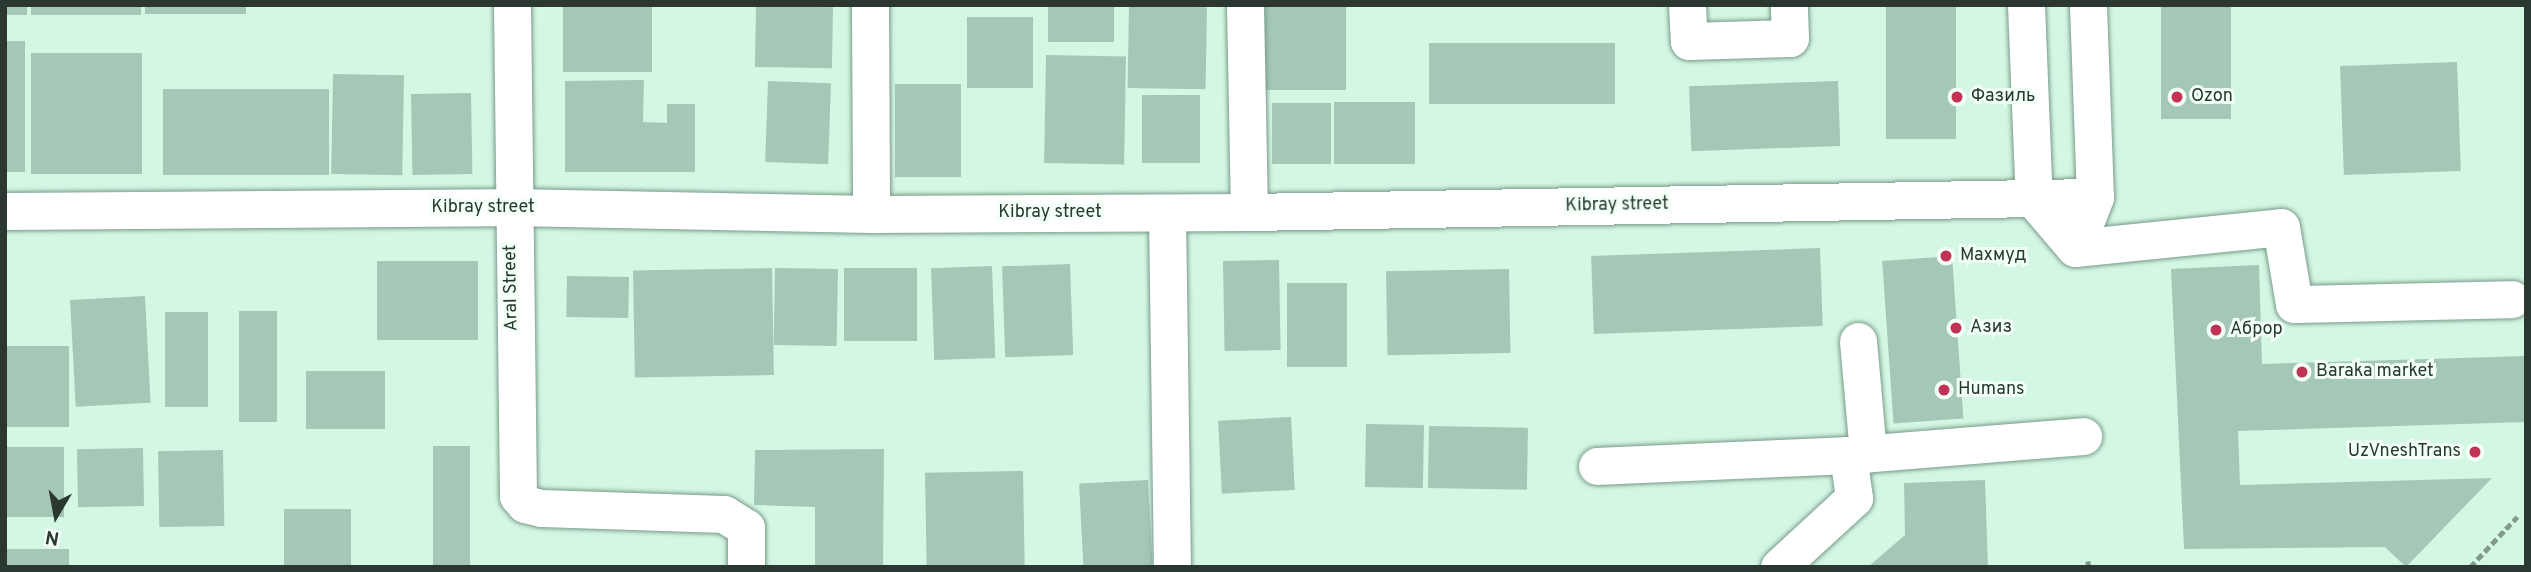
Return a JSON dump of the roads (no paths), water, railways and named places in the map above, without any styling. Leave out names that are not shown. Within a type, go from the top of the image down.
[{"type":"street","name":"Aral Street","points":[[512,5],[511,207],[515,487],[525,504],[532,507],[724,514],[746,528],[746,567]]},
{"type":"street","points":[[870,5],[871,214]]},
{"type":"street","points":[[1245,5],[1258,212]]},
{"type":"street","points":[[1687,5],[1689,41],[1790,38],[1789,5]]},
{"type":"street","points":[[2026,5],[2034,200],[2075,248]]},
{"type":"street","points":[[2075,248],[2095,197],[2088,5]]},
{"type":"street","name":"Kibray street","points":[[5,211],[511,207],[871,214],[1167,213],[2095,197]]},
{"type":"street","points":[[1167,213],[1172,567]]},
{"type":"street","points":[[2075,248],[2281,227],[2294,304],[2512,299]]},
{"type":"street","points":[[1779,567],[1854,498],[1858,454],[1858,341]]},
{"type":"street","points":[[1597,466],[1858,454],[2084,436]]},
{"type":"place","name":"Фазиль","points":[[1957,97]]},
{"type":"place","name":"Ozon","points":[[2177,97]]},
{"type":"place","name":"Махмуд","points":[[1946,256]]},
{"type":"place","name":"Азиз","points":[[1956,328]]},
{"type":"place","name":"Аброр","points":[[2216,330]]},
{"type":"place","name":"Baraka market","points":[[2302,372]]},
{"type":"place","name":"Humans","points":[[1944,390]]},
{"type":"place","name":"UzVneshTrans","points":[[2475,452]]}]
